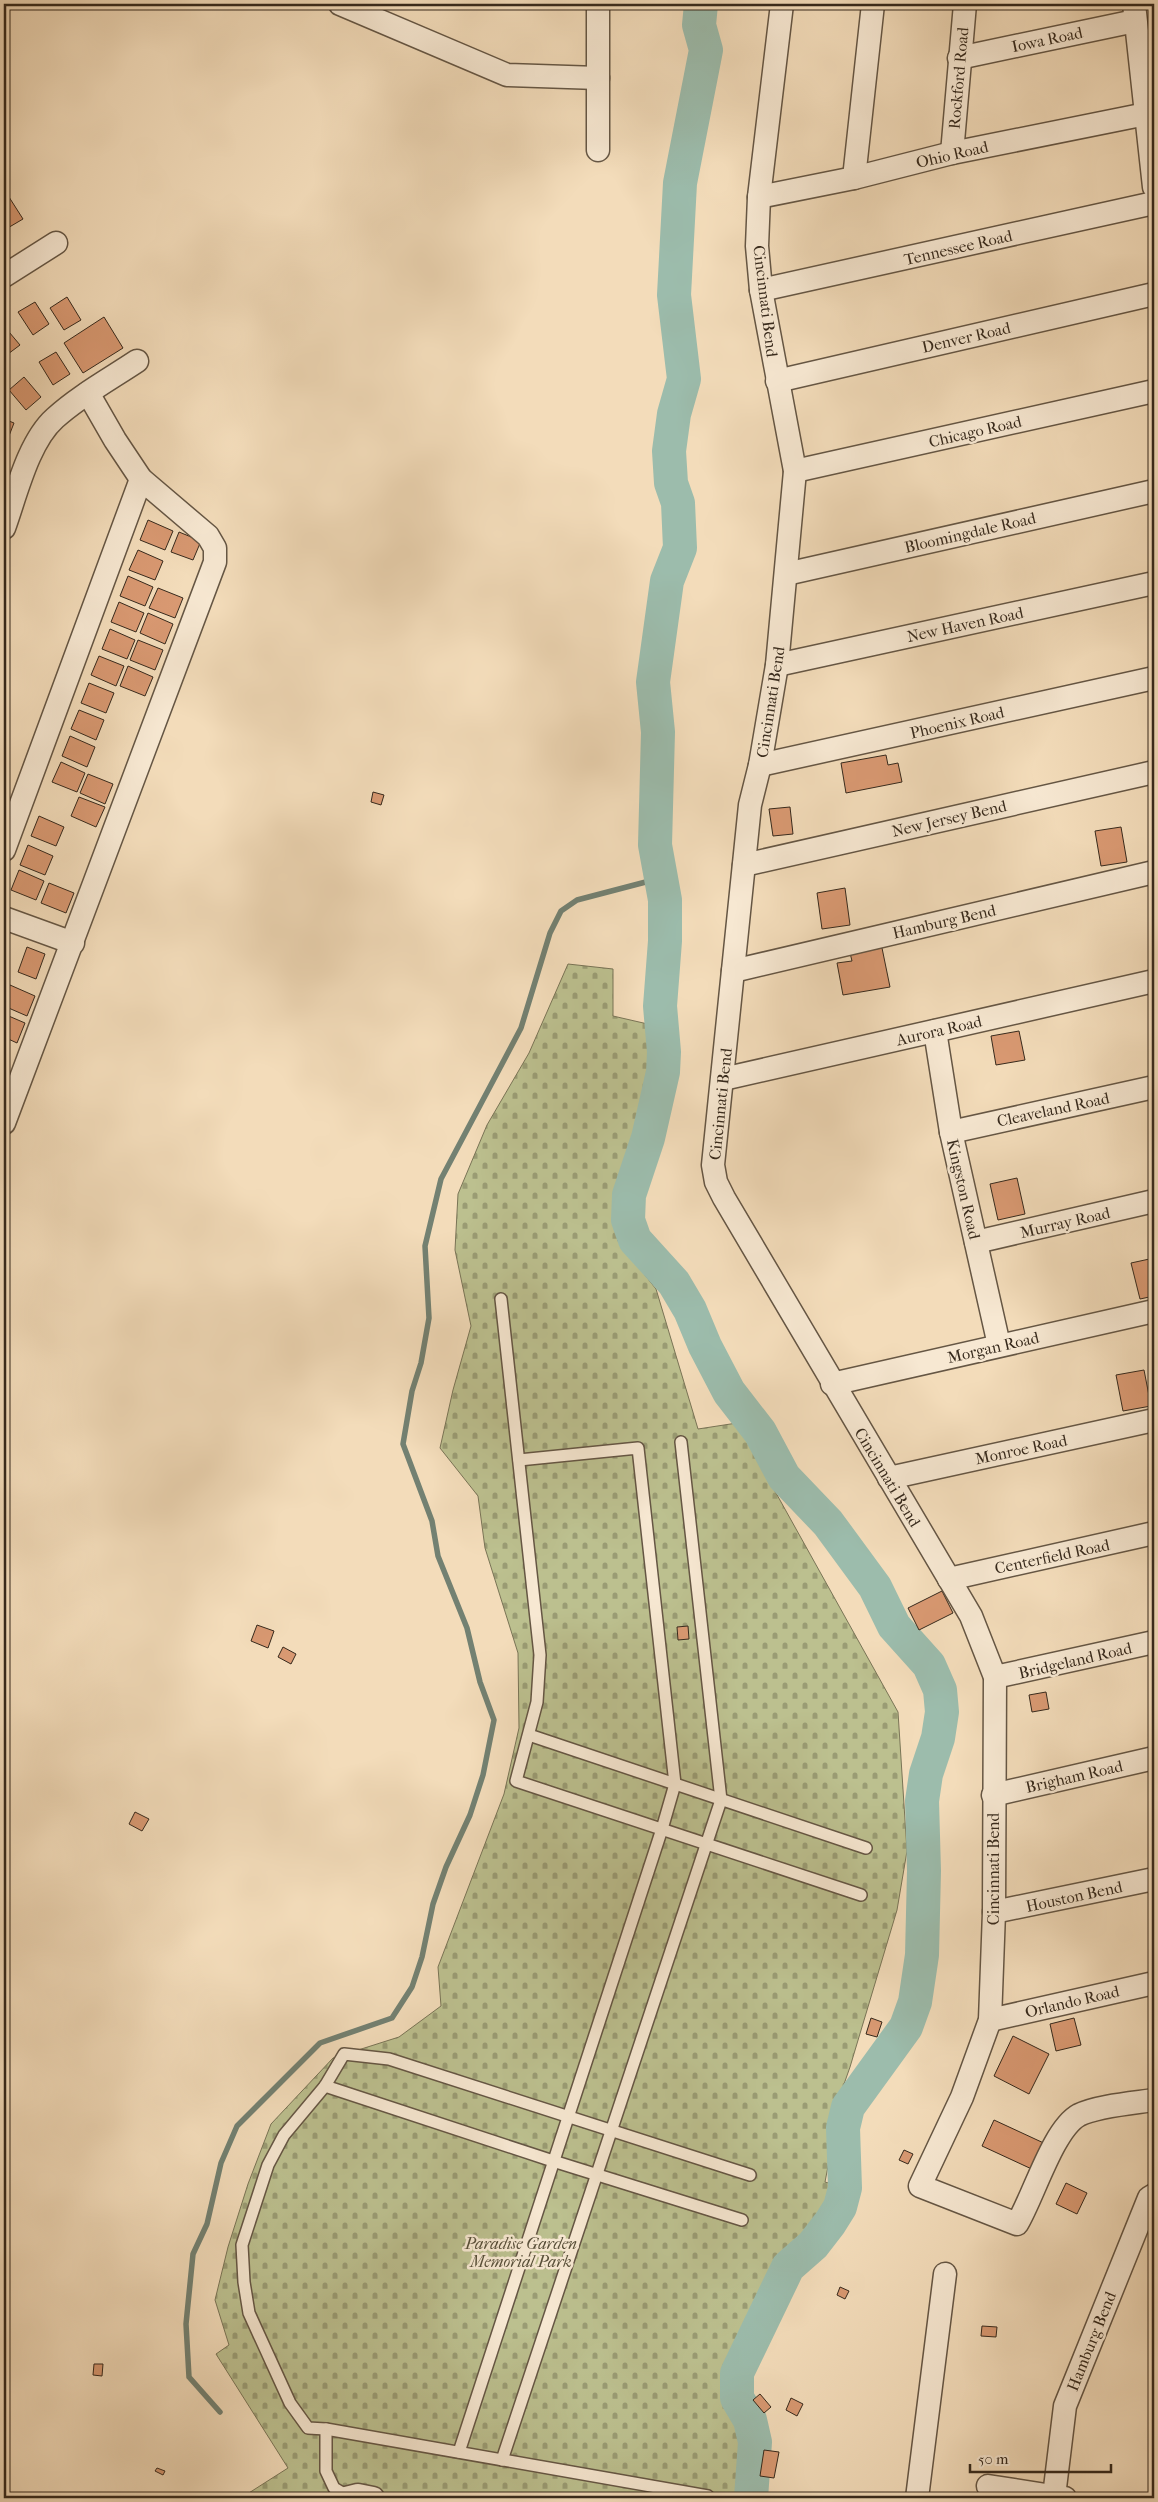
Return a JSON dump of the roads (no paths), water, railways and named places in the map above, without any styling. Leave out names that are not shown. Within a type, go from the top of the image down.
[{"type":"street","points":[[340,4],[507,75],[598,78]]},
{"type":"street","points":[[598,4],[598,150]]},
{"type":"street","name":"Cincinnati Bend","points":[[782,4],[759,197],[758,246],[761,290],[795,471],[777,665],[760,765],[750,805],[724,1079],[713,1165],[716,1182],[832,1384],[971,1616],[995,1677],[994,1912],[990,2020],[962,2097],[920,2184],[923,2189],[1017,2224],[1054,2146],[1068,2125],[1079,2115],[1113,2106],[1154,2100]]},
{"type":"street","points":[[854,178],[873,4]]},
{"type":"street","name":"Rockford Road","points":[[952,153],[965,4]]},
{"type":"street","points":[[1134,12],[1154,187]]},
{"type":"street","name":"Iowa Road","points":[[959,58],[1134,12]]},
{"type":"street","name":"Ohio Road","points":[[759,197],[854,178],[952,153],[1146,114]]},
{"type":"street","name":"Tennessee Road","points":[[761,290],[1154,203]]},
{"type":"street","points":[[4,276],[56,243]]},
{"type":"street","name":"Denver Road","points":[[777,381],[1154,294]]},
{"type":"street","points":[[4,528],[29,460],[40,437],[54,418],[88,393],[137,362]]},
{"type":"street","name":"Chicago Road","points":[[795,471],[1154,391]]},
{"type":"street","points":[[4,1122],[73,943],[214,562],[215,548],[208,536],[141,479],[115,440],[88,393]]},
{"type":"street","points":[[4,850],[141,479]]},
{"type":"street","name":"Bloomingdale Road","points":[[786,574],[1154,491]]},
{"type":"street","name":"New Haven Road","points":[[777,665],[1154,583]]},
{"type":"street","name":"Phoenix Road","points":[[760,765],[1154,678]]},
{"type":"street","name":"New Jersey Bend","points":[[744,864],[1154,772]]},
{"type":"street","name":"Hamburg Bend","points":[[733,971],[1154,872]]},
{"type":"street","points":[[4,918],[73,943]]},
{"type":"street","name":"Aurora Road","points":[[724,1079],[1154,982]]},
{"type":"street","name":"Kingston Road","points":[[935,1031],[952,1132],[999,1345]]},
{"type":"street","name":"Cleaveland Road","points":[[952,1132],[1154,1087]]},
{"type":"street","name":"Murray Road","points":[[976,1242],[1154,1201]]},
{"type":"street","name":"Morgan Road","points":[[832,1384],[1154,1311]]},
{"type":"street","name":"Monroe Road","points":[[889,1478],[1154,1420]]},
{"type":"street","name":"Centerfield Road","points":[[949,1579],[1154,1533]]},
{"type":"street","name":"Bridgeland Road","points":[[995,1677],[1154,1642]]},
{"type":"street","name":"Brigham Road","points":[[993,1795],[1154,1758]]},
{"type":"street","name":"Houston Bend","points":[[994,1912],[1154,1879]]},
{"type":"street","name":"Orlando Road","points":[[990,2020],[1154,1983]]},
{"type":"street","name":"Hamburg Bend","points":[[1060,2497],[1065,2406],[1149,2198],[1154,2195]]},
{"type":"street","points":[[917,2498],[945,2274]]},
{"type":"street","points":[[988,2486],[1060,2497]]},
{"type":"street","points":[[347,2498],[358,2495],[373,2498]]},
{"type":"lane","points":[[500,1298],[540,1655],[538,1694],[516,1781],[861,1895]]},
{"type":"lane","points":[[502,2460],[721,1800],[681,1442]]},
{"type":"lane","points":[[459,2452],[662,1829],[674,1784],[638,1448],[519,1460]]},
{"type":"lane","points":[[529,1735],[866,1848]]},
{"type":"lane","points":[[707,2498],[708,2496],[459,2452],[326,2429],[308,2428],[290,2403],[249,2313],[244,2282],[242,2245],[268,2165],[284,2135],[325,2086],[344,2054],[389,2059],[750,2175]]},
{"type":"lane","points":[[325,2086],[553,2162],[742,2220]]},
{"type":"lane","points":[[326,2429],[326,2471],[334,2488],[347,2498]]},
{"type":"waterway","points":[[701,4],[699,25],[706,50],[680,183],[674,295],[684,379],[674,414],[669,451],[671,483],[678,503],[680,548],[667,581],[653,682],[658,732],[655,845],[665,900],[665,941],[660,1006],[664,1052],[663,1072],[648,1138],[629,1195],[628,1220],[635,1240],[674,1283],[690,1310],[705,1346],[729,1392],[760,1432],[784,1477],[828,1523],[875,1587],[894,1626],[929,1665],[940,1690],[942,1712],[938,1738],[926,1774],[922,1801],[924,1871],[922,1955],[915,2002],[906,2027],[848,2107],[843,2128],[845,2188],[840,2207],[813,2245],[788,2267],[737,2373],[737,2398],[750,2420],[755,2442],[751,2498]]},
{"type":"waterway","points":[[220,2412],[189,2377],[186,2324],[193,2254],[207,2224],[221,2163],[237,2126],[320,2043],[392,2018],[412,1987],[422,1957],[433,1904],[446,1867],[470,1815],[483,1775],[494,1720],[480,1682],[467,1628],[438,1556],[432,1521],[403,1444],[412,1391],[421,1363],[429,1318],[425,1246],[441,1179],[521,1028],[550,933],[561,911],[577,900],[661,878]]},
{"type":"park label","name":"Paradise Garden Memorial Park","points":[[521,2252]]}]
